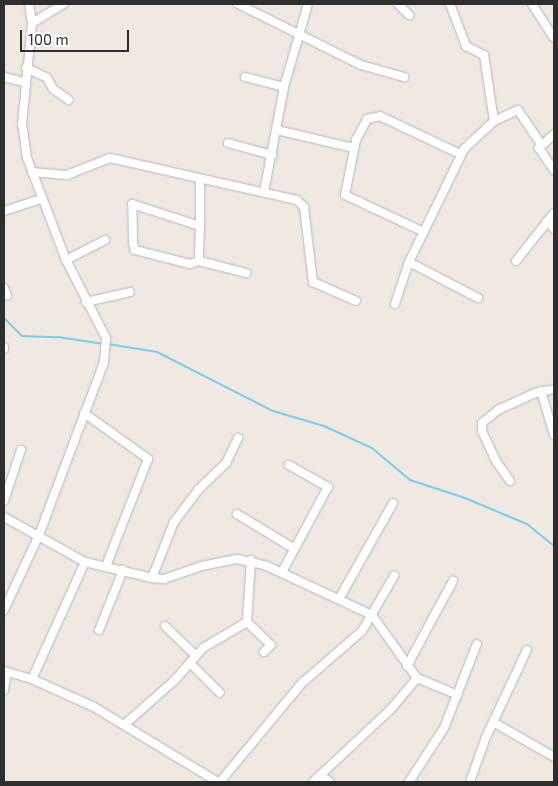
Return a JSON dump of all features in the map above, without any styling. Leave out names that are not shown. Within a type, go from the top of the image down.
[{"type":"street","points":[[4,610],[39,535],[104,362],[106,338],[66,260],[40,199],[32,172],[22,124],[24,82],[32,23],[29,4]]},
{"type":"street","points":[[32,23],[64,4]]},
{"type":"street","points":[[238,4],[361,65],[404,77]]},
{"type":"street","points":[[264,192],[284,87],[308,4]]},
{"type":"street","points":[[398,4],[409,15]]},
{"type":"street","points":[[450,4],[466,46],[484,56],[494,122]]},
{"type":"street","points":[[532,4],[554,35]]},
{"type":"street","points":[[26,68],[47,78],[53,89],[69,100]]},
{"type":"street","points":[[4,77],[24,82]]},
{"type":"street","points":[[245,77],[284,87]]},
{"type":"street","points":[[395,304],[409,262],[460,154],[494,122],[519,110],[540,141],[540,153],[554,170]]},
{"type":"street","points":[[424,232],[345,195],[354,148],[365,122],[375,115],[460,154]]},
{"type":"street","points":[[277,130],[354,148]]},
{"type":"street","points":[[540,141],[554,134]]},
{"type":"street","points":[[228,143],[272,155]]},
{"type":"street","points":[[32,172],[67,175],[110,158],[200,180],[264,192],[302,203],[313,282],[356,302]]},
{"type":"street","points":[[199,261],[200,180]]},
{"type":"street","points":[[4,211],[40,199]]},
{"type":"street","points":[[200,226],[132,204],[135,250],[190,264],[199,261],[246,272]]},
{"type":"street","points":[[516,260],[554,213]]},
{"type":"street","points":[[547,221],[554,229]]},
{"type":"street","points":[[66,260],[105,240]]},
{"type":"street","points":[[409,262],[478,298]]},
{"type":"street","points":[[86,302],[130,292]]},
{"type":"street","points":[[510,481],[496,461],[482,431],[482,423],[505,406],[541,391],[554,389]]},
{"type":"street","points":[[541,391],[554,435]]},
{"type":"street","points":[[84,413],[148,459],[106,566]]},
{"type":"street","points":[[152,578],[174,522],[199,489],[226,463],[238,438]]},
{"type":"street","points":[[4,501],[21,450]]},
{"type":"street","points":[[282,572],[293,548],[328,487],[289,465]]},
{"type":"street","points":[[339,599],[394,503]]},
{"type":"street","points":[[237,514],[293,548]]},
{"type":"street","points":[[4,517],[85,562],[152,578],[164,579],[201,566],[237,560],[251,560],[282,572],[372,615],[416,678],[458,695]]},
{"type":"street","points":[[251,560],[247,622],[271,645],[264,652]]},
{"type":"street","points":[[32,679],[85,562]]},
{"type":"street","points":[[99,630],[123,570]]},
{"type":"street","points":[[4,690],[5,672],[32,679],[125,724],[219,782],[302,683],[362,631],[394,576]]},
{"type":"street","points":[[407,666],[453,581]]},
{"type":"street","points":[[125,724],[210,643],[247,622]]},
{"type":"street","points":[[165,626],[196,656]]},
{"type":"street","points":[[409,782],[444,728],[478,644]]},
{"type":"street","points":[[470,782],[493,722],[527,650]]},
{"type":"street","points":[[190,663],[220,693]]},
{"type":"street","points":[[313,782],[391,709],[416,678]]},
{"type":"street","points":[[493,722],[554,757]]},
{"type":"street","points":[[320,775],[330,782]]},
{"type":"waterway","points":[[4,318],[22,336],[58,337],[104,344]]},
{"type":"waterway","points":[[108,344],[157,352],[273,411],[324,426],[372,448],[410,480],[465,498],[527,524],[554,546]]}]
